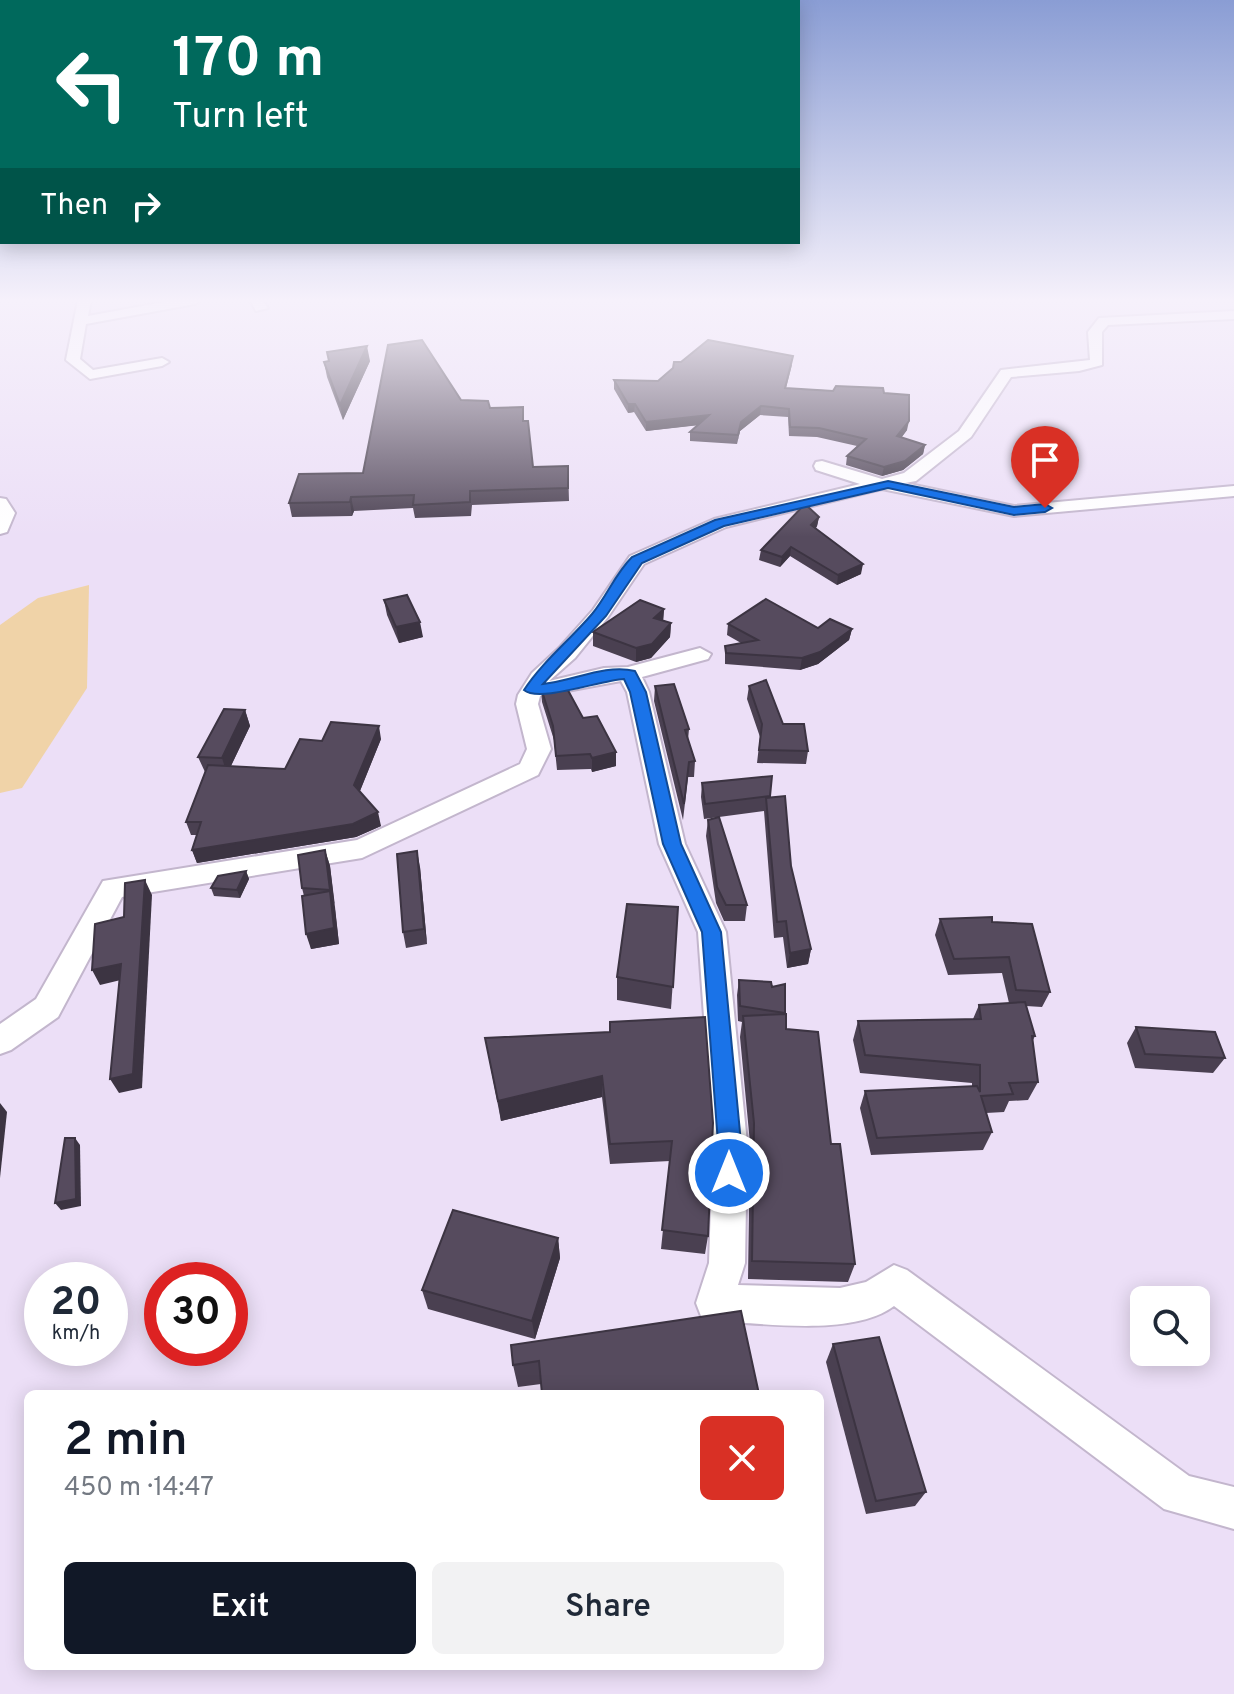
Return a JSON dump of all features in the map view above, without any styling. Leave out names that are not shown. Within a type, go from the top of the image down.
[{"type":"street","points":[[0,1041],[47,1008],[113,888],[362,849],[529,769],[539,749],[527,704],[532,690],[601,613],[637,560],[720,523],[910,477],[965,434],[1002,379]]},
{"type":"street","points":[[822,466],[888,484],[1014,511],[1234,491]]},
{"type":"street","points":[[0,503],[6,513],[0,528]]},
{"type":"street","points":[[532,690],[560,687],[604,675],[629,674],[700,654]]},
{"type":"street","points":[[629,674],[638,692],[672,844],[712,932],[730,1143],[727,1263],[714,1303],[840,1306],[874,1298],[894,1283],[1179,1494],[1234,1508]]},
{"type":"shaded area","points":[[89,585],[87,688],[22,788],[0,793],[0,625],[38,598]]},
{"type":"building","points":[[330,379],[352,379],[340,405]]},
{"type":"building","points":[[381,379],[447,379],[461,400],[488,401],[490,408],[523,407],[523,421],[528,421],[533,467],[568,466],[568,488],[470,491],[470,502],[413,505],[414,495],[351,497],[350,502],[289,503],[299,474],[363,473]]},
{"type":"building","points":[[787,379],[785,388],[833,391],[836,386],[883,388],[884,393],[909,395],[909,421],[897,436],[925,445],[905,461],[884,467],[847,456],[866,439],[819,428],[790,427],[789,409],[761,406],[741,422],[738,435],[690,432],[709,415],[646,422],[635,404],[628,404],[614,380]]},
{"type":"building","points":[[805,504],[819,517],[811,525],[863,564],[838,575],[791,547],[782,557],[761,550]]},
{"type":"building","points":[[407,595],[420,622],[396,627],[384,600]]},
{"type":"building","points":[[766,599],[818,628],[830,619],[852,629],[820,652],[802,658],[726,653],[725,646],[758,640],[728,624]]},
{"type":"building","points":[[640,600],[664,609],[654,618],[671,623],[652,644],[636,648],[593,632]]},
{"type":"building","points":[[766,680],[783,724],[804,724],[808,751],[759,750],[762,724],[749,686]]},
{"type":"building","points":[[564,683],[583,718],[597,716],[616,752],[592,758],[590,754],[556,756],[553,726],[541,688]]},
{"type":"building","points":[[674,684],[689,729],[685,730],[695,761],[689,762],[684,804],[655,686]]},
{"type":"building","points":[[224,709],[245,710],[222,758],[198,757]]},
{"type":"building","points":[[331,722],[379,726],[354,785],[378,812],[353,824],[192,850],[201,822],[186,822],[208,765],[285,769],[300,739],[322,741]]},
{"type":"building","points":[[772,776],[770,796],[705,804],[702,783]]},
{"type":"building","points":[[785,796],[791,866],[811,949],[790,953],[786,921],[777,922],[766,798]]},
{"type":"building","points":[[719,817],[747,905],[726,905],[717,887],[708,820]]},
{"type":"building","points":[[325,850],[330,890],[302,888],[298,855]]},
{"type":"building","points":[[417,851],[424,929],[403,932],[397,854]]},
{"type":"building","points":[[246,871],[237,890],[211,888],[218,876]]},
{"type":"building","points":[[145,880],[133,1074],[110,1079],[121,964],[92,970],[95,924],[124,917],[125,883]]},
{"type":"building","points":[[330,891],[334,928],[306,934],[302,896]]},
{"type":"building","points":[[627,904],[678,907],[673,987],[617,977]]},
{"type":"building","points":[[992,917],[992,922],[1032,924],[1050,992],[1016,990],[1009,957],[954,959],[940,919]]},
{"type":"building","points":[[739,980],[771,982],[772,987],[785,984],[785,1013],[740,1006]]},
{"type":"building","points":[[1025,1002],[1035,1036],[1032,1036],[1038,1082],[1009,1083],[1013,1094],[981,1096],[992,1132],[877,1138],[865,1091],[977,1086],[980,1092],[980,1065],[865,1055],[858,1021],[981,1019],[979,1005]]},
{"type":"building","points":[[786,1014],[786,1029],[818,1032],[831,1144],[840,1144],[855,1264],[752,1261],[754,1123],[743,1016]]},
{"type":"building","points":[[705,1017],[713,1123],[708,1236],[662,1230],[672,1141],[610,1144],[602,1076],[498,1101],[485,1038],[610,1032],[610,1022]]},
{"type":"building","points":[[1136,1027],[1215,1032],[1225,1058],[1145,1054]]},
{"type":"building","points":[[65,1138],[75,1138],[76,1199],[55,1203]]},
{"type":"building","points":[[453,1210],[558,1238],[532,1321],[422,1290]]},
{"type":"building","points":[[741,1311],[758,1390],[542,1390],[539,1361],[513,1365],[511,1345]]},
{"type":"building","points":[[879,1337],[926,1492],[876,1501],[833,1344]]},
{"type":"route","points":[[729,1173],[730,1143],[712,932],[672,844],[638,692],[629,674],[604,675],[560,687],[532,690],[601,613],[637,560],[720,523],[888,484],[1014,511],[1045,508]]}]
